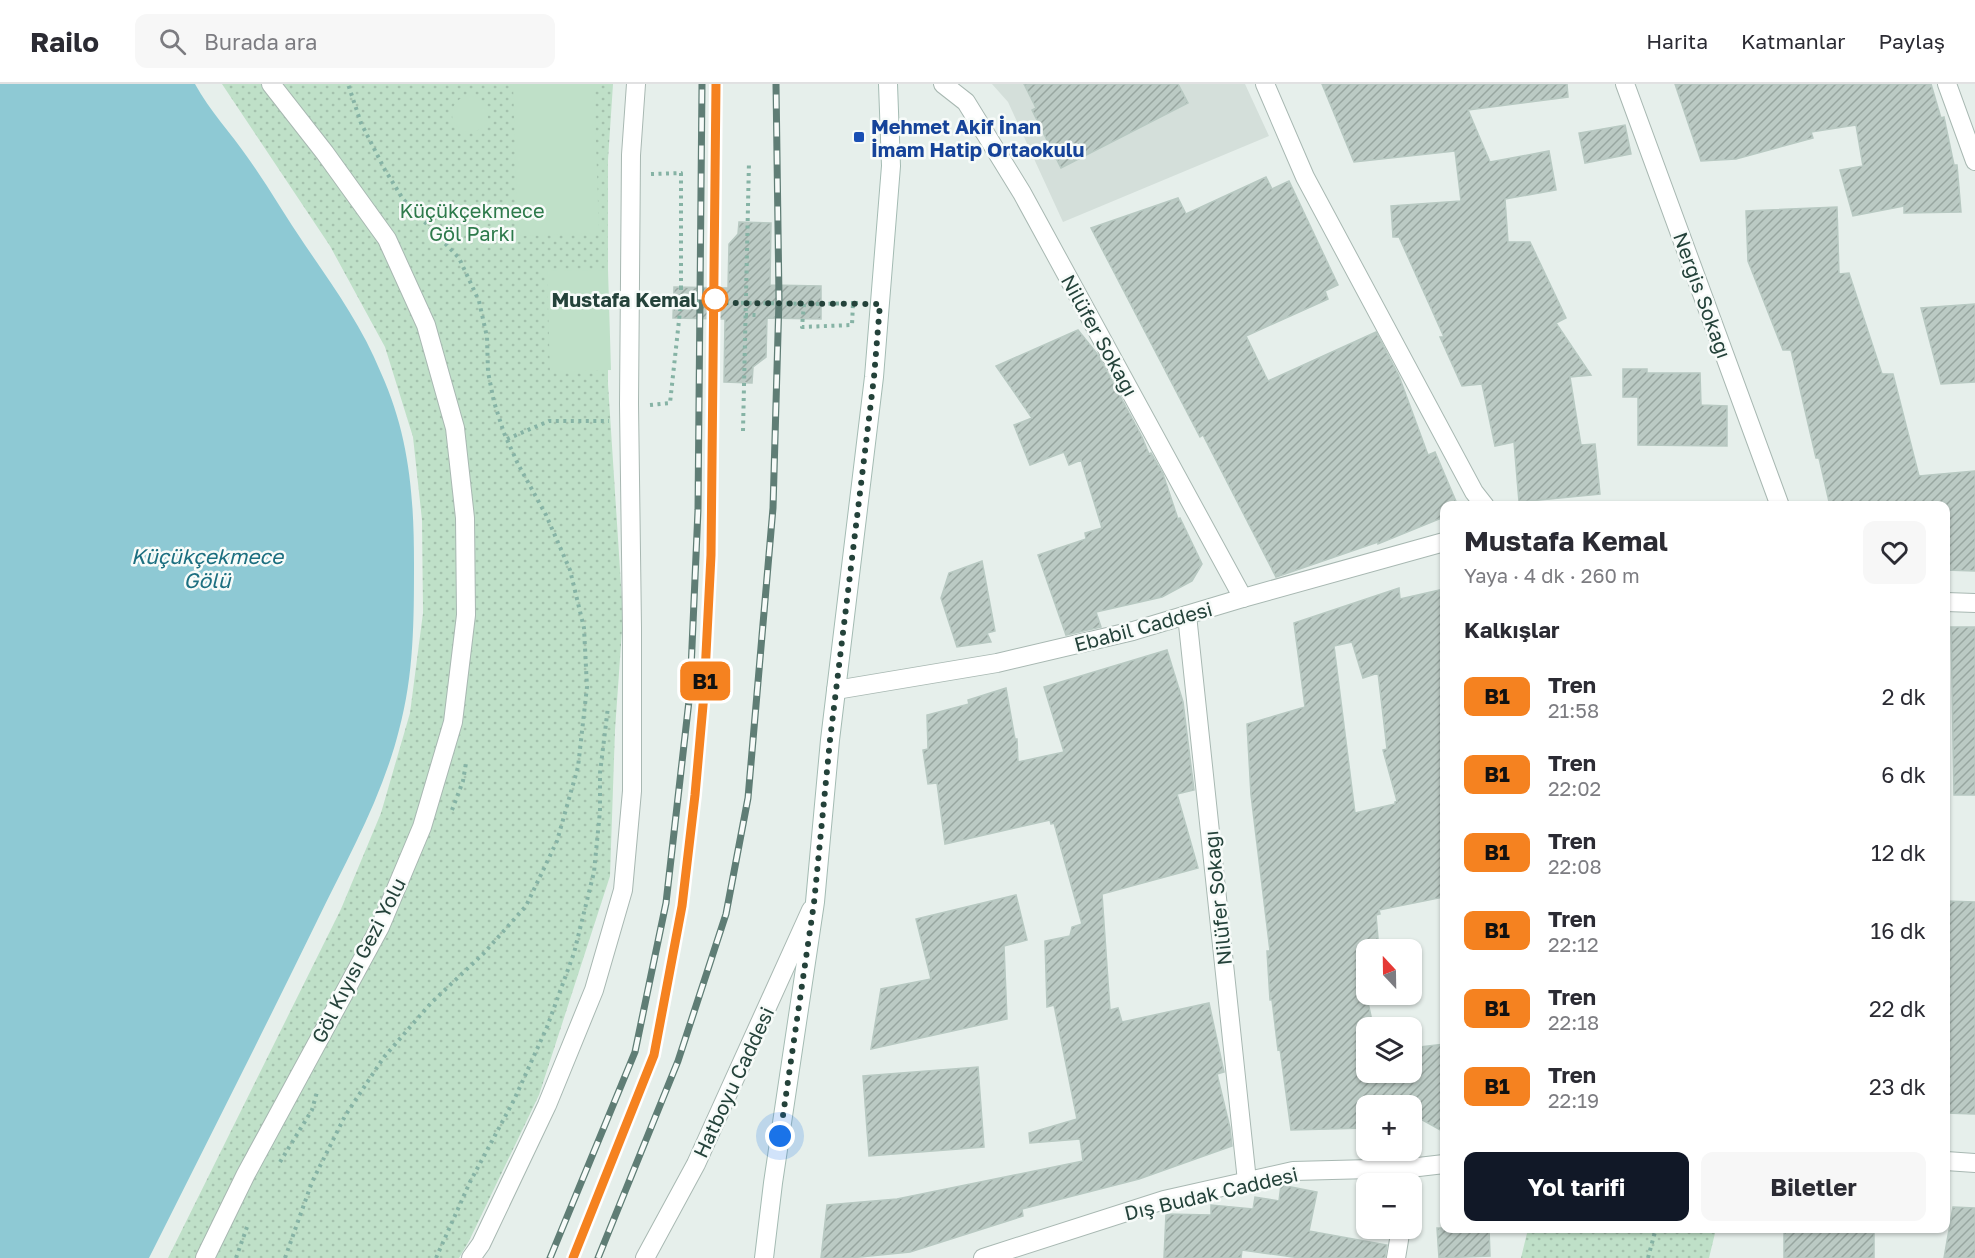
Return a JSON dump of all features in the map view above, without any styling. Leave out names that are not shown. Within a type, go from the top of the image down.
[{"type":"street","name":"Göl Kıyısı Gezi Yolu","points":[[205,1258],[246,1174],[380,927],[422,827],[453,722],[466,615],[465,518],[454,428],[426,325],[387,239],[325,153],[271,84]]},
{"type":"street","points":[[471,1258],[481,1244],[547,1105],[594,990],[623,890],[632,791],[629,405],[631,155],[636,84]]},
{"type":"street","points":[[764,1258],[814,903],[836,690],[874,377],[891,166],[888,84]]},
{"type":"street","name":"Nilüfer Sokağı","points":[[943,84],[966,102],[1022,193],[1243,598]]},
{"type":"street","points":[[1265,84],[1305,177],[1474,492],[1481,501]]},
{"type":"street","name":"Nergis Sokağı","points":[[1625,84],[1778,501]]},
{"type":"street","points":[[1947,84],[1975,161]]},
{"type":"street","name":"Ebabil Caddesi","points":[[836,690],[998,663],[1133,631],[1440,543]]},
{"type":"street","points":[[1950,602],[1975,603]]},
{"type":"street","name":"Nilüfer Sokağı","points":[[1187,615],[1247,1181]]},
{"type":"street","name":"Hatboyu Caddesi","points":[[645,1258],[696,1164],[814,903]]},
{"type":"street","points":[[1950,1161],[1975,1162]]},
{"type":"street","name":"Dış Budak Caddesi","points":[[1418,1173],[1440,1165]]},
{"type":"street","name":"Dış Budak Caddesi","points":[[983,1258],[1164,1200],[1247,1181],[1293,1171],[1356,1174]]},
{"type":"street","points":[[1396,1258],[1399,1239]]},
{"type":"path","points":[[743,431],[749,160]]},
{"type":"path","points":[[643,405],[670,403],[681,302],[681,173],[648,174]]},
{"type":"path","points":[[675,302],[880,304]]},
{"type":"path","points":[[804,304],[802,327],[852,325],[853,303]]},
{"type":"path","points":[[745,315],[756,315]]},
{"type":"path","points":[[507,439],[549,421],[616,421]]},
{"type":"path","points":[[436,1258],[470,1182],[514,1100],[547,1027],[574,953],[594,872],[600,811],[600,773],[609,698]]},
{"type":"path","points":[[451,813],[463,781],[467,759]]},
{"type":"path","points":[[278,1166],[312,1110],[318,1089]]},
{"type":"path","points":[[236,1258],[250,1220]]},
{"type":"path","points":[[1648,1258],[1655,1233]]},
{"type":"shaded area","points":[[992,84],[1245,84],[1269,136],[1063,222],[1008,102]]},
{"type":"green space","name":"Küçükçekmece Göl Parkı","points":[[222,84],[613,84],[608,160],[608,384],[623,616],[615,730],[610,876],[539,1095],[459,1258],[168,1258],[341,909],[381,813],[410,713],[423,613],[422,520],[413,437],[385,347],[330,246]]},
{"type":"green space","points":[[513,84],[594,84],[599,233],[518,236]]},
{"type":"green space","points":[[470,96],[483,101],[488,114],[483,127],[470,132],[457,127],[452,114],[457,101]]},
{"type":"green space","points":[[608,270],[611,370],[550,372],[547,271]]},
{"type":"green space","points":[[1527,1233],[1715,1233],[1709,1258],[1521,1258]]},
{"type":"water","name":"Küçükçekmece Gölü","points":[[0,84],[195,84],[255,169],[356,323],[373,356],[398,419],[411,489],[414,538],[412,647],[408,689],[392,755],[352,851],[149,1258],[0,1258]]},
{"type":"building","points":[[1024,84],[1178,84],[1188,103],[1061,168],[1032,110],[1036,108]]},
{"type":"building","points":[[1322,84],[1567,84],[1568,97],[1468,110],[1490,162],[1549,151],[1556,190],[1505,199],[1508,242],[1530,242],[1566,318],[1556,323],[1591,375],[1570,377],[1581,445],[1595,444],[1600,494],[1519,501],[1514,442],[1495,446],[1482,384],[1462,386],[1440,337],[1444,337],[1399,237],[1393,237],[1391,206],[1461,201],[1455,151],[1354,162]]},
{"type":"building","points":[[1675,84],[1931,84],[1941,118],[1944,117],[1954,165],[1957,165],[1961,212],[1904,213],[1904,206],[1853,216],[1840,170],[1863,166],[1856,125],[1811,132],[1813,138],[1736,159],[1701,161]]},
{"type":"building","points":[[1625,125],[1631,154],[1585,163],[1579,133]]},
{"type":"building","points":[[1266,177],[1272,189],[1289,181],[1338,285],[1325,291],[1328,299],[1246,336],[1268,381],[1376,332],[1399,376],[1428,455],[1435,452],[1456,501],[1440,501],[1440,519],[1378,544],[1378,542],[1276,577],[1203,435],[1200,437],[1091,228],[1178,198],[1186,214]]},
{"type":"building","points":[[1837,207],[1839,274],[1849,273],[1882,374],[1893,374],[1919,476],[1975,471],[1975,571],[1950,570],[1950,501],[1829,501],[1819,458],[1816,458],[1791,350],[1783,350],[1748,261],[1746,211]]},
{"type":"building","points":[[739,222],[771,223],[770,285],[821,286],[821,319],[767,318],[766,357],[753,367],[752,383],[724,382],[725,319],[673,318],[674,287],[728,288],[729,244],[738,234]]},
{"type":"building","points":[[1975,304],[1975,382],[1941,384],[1921,308]]},
{"type":"building","points":[[1078,330],[1098,355],[1149,454],[1151,453],[1163,474],[1178,519],[1180,518],[1202,564],[1192,581],[1162,597],[1096,612],[1101,627],[1066,635],[1038,555],[1086,539],[1085,533],[1102,528],[1081,460],[1069,465],[1064,452],[1030,465],[1014,425],[1032,418],[996,366]]},
{"type":"building","points":[[1623,369],[1647,369],[1647,373],[1700,373],[1701,405],[1727,406],[1727,446],[1638,445],[1638,397],[1623,397]]},
{"type":"building","points":[[982,561],[995,631],[987,633],[991,642],[957,647],[941,598],[949,573]]},
{"type":"building","points":[[1399,588],[1400,599],[1440,590],[1440,898],[1379,910],[1380,914],[1376,915],[1378,939],[1356,939],[1356,1005],[1368,1005],[1371,1017],[1356,1017],[1356,1083],[1422,1083],[1422,1047],[1440,1044],[1440,1130],[1422,1120],[1422,1095],[1356,1095],[1356,1128],[1291,1130],[1280,1049],[1278,1050],[1272,1000],[1270,1000],[1267,951],[1270,951],[1251,795],[1247,724],[1305,707],[1294,623]],"holes":[[[1352,642],[1363,678],[1378,673],[1387,749],[1383,750],[1397,801],[1395,804],[1355,813],[1334,646]]]},
{"type":"building","points":[[1951,627],[1975,627],[1975,795],[1954,795]]},
{"type":"building","points":[[1167,650],[1183,702],[1194,790],[1177,794],[1198,868],[1102,894],[1110,1010],[1118,1008],[1122,1022],[1209,1003],[1224,1072],[1217,1074],[1232,1146],[1139,1179],[1022,1209],[1023,1216],[910,1252],[850,1258],[821,1258],[827,1205],[897,1199],[1083,1161],[1080,1139],[1030,1143],[1029,1133],[1077,1119],[1054,1005],[1047,1007],[1045,941],[1070,936],[1072,927],[1082,924],[1054,823],[1051,824],[1050,820],[945,844],[937,783],[928,784],[923,750],[928,749],[927,715],[969,704],[968,700],[1006,688],[1015,739],[1017,739],[1018,762],[1064,752],[1044,687]]},
{"type":"building","points":[[1016,895],[1027,940],[1004,946],[1007,1019],[871,1049],[881,989],[931,979],[916,919]]},
{"type":"building","points":[[1950,901],[1975,902],[1975,1114],[1950,1113]]},
{"type":"building","points":[[978,1067],[984,1147],[869,1156],[863,1076]]},
{"type":"building","points":[[1281,1185],[1317,1192],[1309,1231],[1387,1245],[1385,1258],[1300,1258],[1242,1250],[1241,1258],[1164,1258],[1166,1214],[1211,1215],[1211,1205],[1253,1209],[1255,1197],[1279,1201]]},
{"type":"building","points":[[1953,1207],[1975,1208],[1975,1258],[1944,1258]]},
{"type":"building","points":[[1437,1228],[1440,1228],[1440,1233],[1489,1233],[1490,1256],[1439,1258]]},
{"type":"building","points":[[1784,1233],[1874,1233],[1874,1258],[1784,1258]]},
{"type":"railway","points":[[550,1258],[635,1052],[666,903],[690,692],[698,510],[702,84]]},
{"type":"railway","points":[[573,1258],[654,1055],[682,906],[704,694],[713,508],[717,84]]},
{"type":"railway","points":[[598,1258],[678,1061],[726,914],[748,798],[773,508],[779,299],[776,84]]},
{"type":"train","name":"B1","points":[[573,1258],[654,1055],[682,906],[704,694],[713,508],[716,84]]},
{"type":"place","name":"Mehmet Akif İnan İmam Hatip Ortaokulu","points":[[859,137]]},
{"type":"place","name":"Mustafa Kemal","points":[[715,299]]},
{"type":"route","points":[[715,299],[724,303],[880,304],[874,377],[830,740],[814,903],[780,1136]]}]
